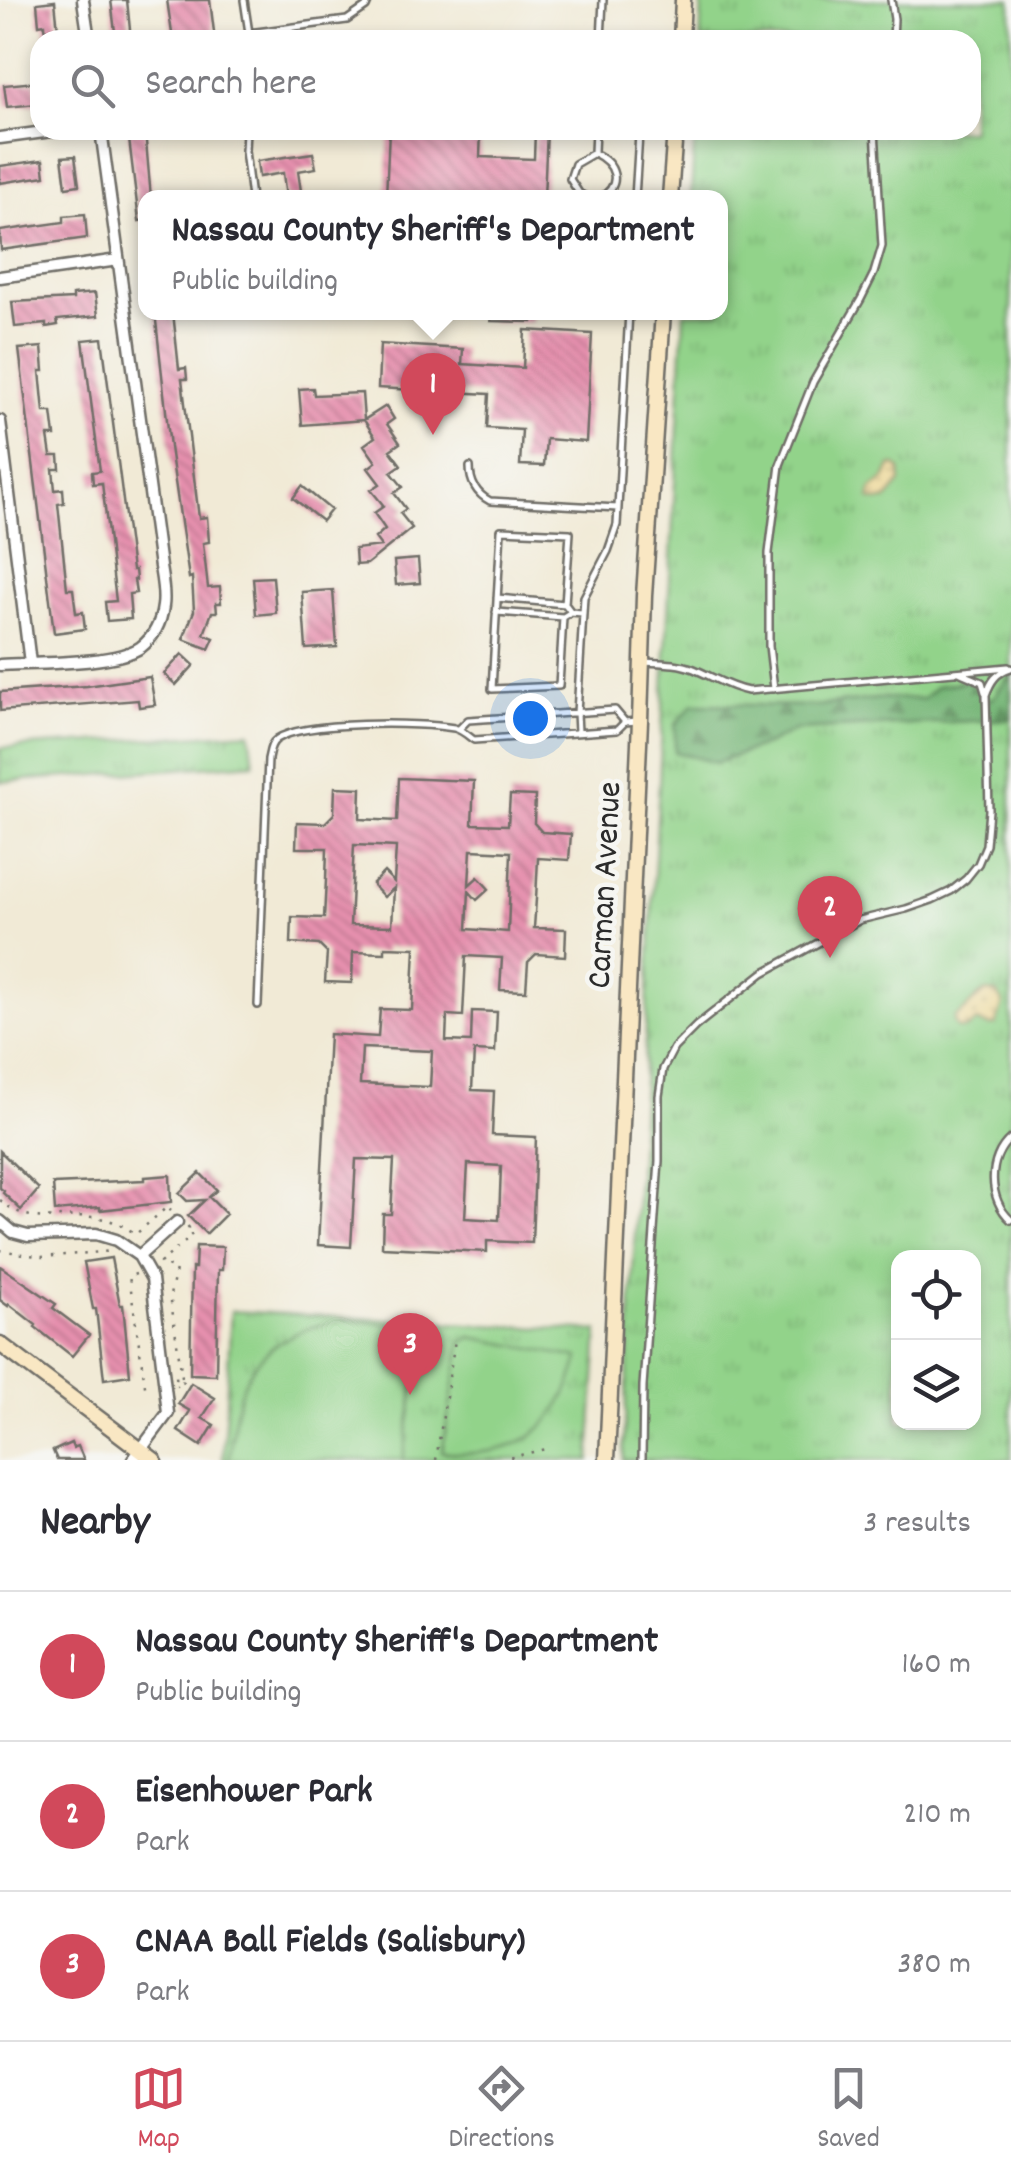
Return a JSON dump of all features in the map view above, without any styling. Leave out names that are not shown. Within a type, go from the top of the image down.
[{"type":"main road","points":[[682,30],[684,0]]},
{"type":"main road","points":[[671,190],[674,140]]},
{"type":"main road","name":"Carman Avenue","points":[[607,1460],[633,722],[642,662],[662,320]]},
{"type":"main road","points":[[0,1344],[136,1456],[154,1460]]},
{"type":"street","points":[[83,0],[87,30]]},
{"type":"street","points":[[0,138],[30,134]]},
{"type":"street","points":[[0,665],[130,653],[152,636],[162,610],[160,567],[102,140]]},
{"type":"street","points":[[0,277],[118,260]]},
{"type":"street","points":[[0,421],[30,663]]},
{"type":"street","points":[[0,1220],[13,1232],[28,1236],[96,1234],[116,1240],[152,1280],[168,1413],[136,1456]]},
{"type":"street","points":[[134,1260],[177,1222]]},
{"type":"lane","points":[[244,0],[246,30]]},
{"type":"lane","points":[[284,30],[347,20],[366,7],[369,0]]},
{"type":"lane","points":[[601,30],[603,0]]},
{"type":"lane","points":[[891,0],[893,30]]},
{"type":"lane","points":[[246,140],[251,190]]},
{"type":"lane","points":[[594,153],[595,140]]},
{"type":"lane","points":[[636,190],[639,140]]},
{"type":"lane","points":[[774,689],[769,646],[769,553],[780,466],[813,382],[861,299],[882,246],[876,140]]},
{"type":"lane","points":[[576,190],[570,179],[574,164],[594,153]]},
{"type":"lane","points":[[594,153],[612,167],[611,190]]},
{"type":"lane","points":[[578,733],[584,597],[617,524],[629,320]]},
{"type":"lane","points":[[470,467],[476,490],[490,500],[618,508]]},
{"type":"lane","points":[[564,604],[570,533],[502,530],[492,689],[559,686],[564,618],[571,612]]},
{"type":"lane","points":[[497,598],[564,604],[571,612],[582,613]]},
{"type":"lane","points":[[496,612],[564,618]]},
{"type":"lane","points":[[642,662],[685,667],[731,688],[748,690],[1011,667]]},
{"type":"lane","points":[[986,695],[991,681],[1011,667]]},
{"type":"lane","points":[[642,1460],[644,1367],[659,1160],[658,1096],[663,1069],[674,1048],[696,1026],[763,973],[860,920],[906,910],[951,891],[978,864],[986,846],[989,810],[986,695],[982,682],[957,672]]},
{"type":"lane","points":[[258,1005],[268,760],[271,745],[278,738],[303,730],[416,725],[459,729],[474,740],[617,730],[633,722],[615,710],[468,720],[459,729]]},
{"type":"lane","points":[[1011,1138],[996,1162],[993,1182],[996,1199],[1011,1220]]},
{"type":"path","points":[[0,1250],[42,1257],[114,1252]]},
{"type":"path","points":[[134,1260],[136,1274],[129,1276],[146,1392]]},
{"type":"path","points":[[436,1460],[455,1340]]},
{"type":"path","points":[[500,1460],[548,1448]]},
{"type":"green space","points":[[702,0],[1011,0],[1011,1460],[623,1460],[684,320],[728,320],[728,190],[691,190],[694,140],[981,140],[981,30],[700,30]]},
{"type":"green space","points":[[1011,674],[1011,719],[795,730],[716,763],[675,752],[675,725],[693,704],[814,706],[884,698],[923,699],[937,686],[968,681],[983,700],[993,698]]},
{"type":"green space","points":[[250,732],[254,763],[0,782],[0,748]]},
{"type":"green space","points":[[231,1311],[598,1331],[590,1460],[223,1460]]},
{"type":"green space","points":[[344,1320],[424,1328],[403,1460],[229,1460],[241,1391],[258,1362],[296,1333]]},
{"type":"green space","points":[[471,1337],[579,1358],[560,1405],[532,1435],[492,1451],[442,1452],[461,1343]]},
{"type":"sand","points":[[891,466],[900,469],[901,482],[886,500],[870,499],[871,491],[884,480]]},
{"type":"sand","points":[[986,992],[997,993],[1003,1003],[996,1025],[977,1022],[958,1029],[955,1017]]},
{"type":"building","points":[[111,0],[127,0],[130,30],[115,30]]},
{"type":"building","points":[[167,0],[210,0],[214,30],[172,30]]},
{"type":"building","points":[[55,1],[58,30],[45,30],[45,24],[39,25],[37,3]]},
{"type":"building","points":[[30,82],[30,105],[7,107],[4,85]]},
{"type":"building","points":[[129,140],[146,140],[150,190],[138,190],[138,213]]},
{"type":"building","points":[[389,140],[481,140],[480,157],[534,159],[535,140],[547,140],[544,190],[386,190]]},
{"type":"building","points":[[313,153],[316,168],[298,171],[301,190],[285,190],[283,173],[259,177],[257,161]]},
{"type":"building","points":[[75,156],[79,185],[66,187],[62,157]]},
{"type":"building","points":[[43,160],[45,176],[0,183],[0,166]]},
{"type":"building","points":[[85,214],[87,238],[1,250],[0,231],[64,222],[64,216]]},
{"type":"building","points":[[95,293],[98,316],[57,320],[58,325],[46,327],[15,327],[12,302],[73,299],[73,295]]},
{"type":"building","points":[[156,320],[174,320],[179,369],[186,368],[187,379],[182,379],[199,518],[207,517],[209,542],[203,543],[208,588],[220,587],[221,603],[216,603],[217,612],[212,612],[204,634],[214,638],[209,649],[183,639],[194,611],[192,577],[189,578]]},
{"type":"building","points":[[525,330],[592,334],[586,442],[546,439],[544,466],[520,465],[522,430],[487,428],[489,394],[378,388],[380,344],[463,349],[462,364],[523,368]]},
{"type":"building","points":[[102,338],[136,580],[136,593],[129,594],[131,619],[107,621],[105,602],[116,601],[102,483],[93,484],[92,472],[100,471],[83,340]]},
{"type":"building","points":[[42,347],[44,412],[52,412],[55,436],[48,436],[51,456],[59,456],[60,469],[53,469],[55,490],[63,489],[64,503],[58,504],[67,589],[73,589],[76,613],[83,612],[85,629],[54,633],[19,349]]},
{"type":"building","points":[[313,388],[314,395],[362,393],[364,420],[302,425],[299,389]]},
{"type":"building","points":[[386,406],[394,419],[387,424],[400,443],[390,450],[401,465],[391,472],[403,487],[394,493],[406,509],[400,513],[412,528],[367,564],[356,565],[355,549],[381,546],[375,538],[385,529],[374,513],[384,506],[371,490],[380,484],[368,468],[376,462],[364,445],[375,437],[364,420]]},
{"type":"building","points":[[302,486],[331,510],[322,521],[293,498]]},
{"type":"building","points":[[418,559],[420,583],[396,585],[394,561]]},
{"type":"building","points":[[273,577],[276,613],[256,615],[253,578]]},
{"type":"building","points":[[333,590],[337,647],[306,649],[302,592]]},
{"type":"building","points":[[182,654],[194,665],[176,685],[164,674]]},
{"type":"building","points":[[150,677],[155,705],[139,707],[138,700],[0,711],[0,692]]},
{"type":"building","points":[[399,778],[474,781],[472,824],[508,825],[510,795],[535,796],[534,823],[542,832],[571,834],[569,860],[538,858],[534,928],[566,929],[565,956],[536,954],[528,962],[526,991],[500,990],[502,958],[466,956],[463,1016],[447,1015],[446,1041],[471,1042],[472,1011],[497,1012],[495,1052],[474,1051],[472,1090],[494,1091],[492,1135],[536,1137],[532,1243],[487,1241],[487,1252],[382,1247],[383,1214],[391,1214],[394,1160],[356,1159],[351,1247],[318,1245],[329,1034],[378,1037],[380,1009],[412,1010],[415,948],[385,947],[385,953],[353,952],[352,983],[325,982],[327,953],[319,945],[291,943],[292,917],[324,918],[326,880],[327,848],[296,848],[297,822],[325,823],[334,814],[335,787],[361,788],[360,819],[397,821]],"holes":[[[354,845],[396,847],[394,882],[384,872],[372,884],[384,897],[394,888],[392,926],[350,925]],[[471,850],[511,852],[508,932],[467,929],[469,891],[477,900],[489,889],[478,877],[469,885]],[[362,1048],[432,1051],[430,1087],[360,1084]],[[468,1164],[501,1166],[499,1220],[465,1218]]]},
{"type":"building","points":[[0,1151],[39,1189],[21,1210],[0,1188]]},
{"type":"building","points":[[200,1173],[217,1190],[209,1197],[226,1214],[206,1234],[188,1216],[205,1200],[187,1201],[179,1193]]},
{"type":"building","points":[[170,1175],[171,1202],[55,1211],[53,1184],[145,1180]]},
{"type":"building","points":[[196,1246],[223,1247],[222,1270],[218,1270],[216,1375],[190,1374]]},
{"type":"building","points":[[111,1258],[123,1305],[130,1375],[104,1379],[96,1309],[84,1262]]},
{"type":"building","points":[[0,1266],[56,1304],[53,1308],[89,1335],[72,1356],[0,1300]]},
{"type":"building","points":[[191,1383],[215,1398],[202,1418],[214,1425],[201,1446],[178,1431],[190,1411],[178,1404]]},
{"type":"building","points":[[71,1443],[73,1448],[78,1446],[84,1460],[57,1460],[53,1451]]},
{"type":"place","name":"Nassau County Sheriff's Department","points":[[433,435]]},
{"type":"place","name":"Eisenhower Park","points":[[830,958]]},
{"type":"place","name":"CNAA Ball Fields (Salisbury)","points":[[410,1395]]}]
